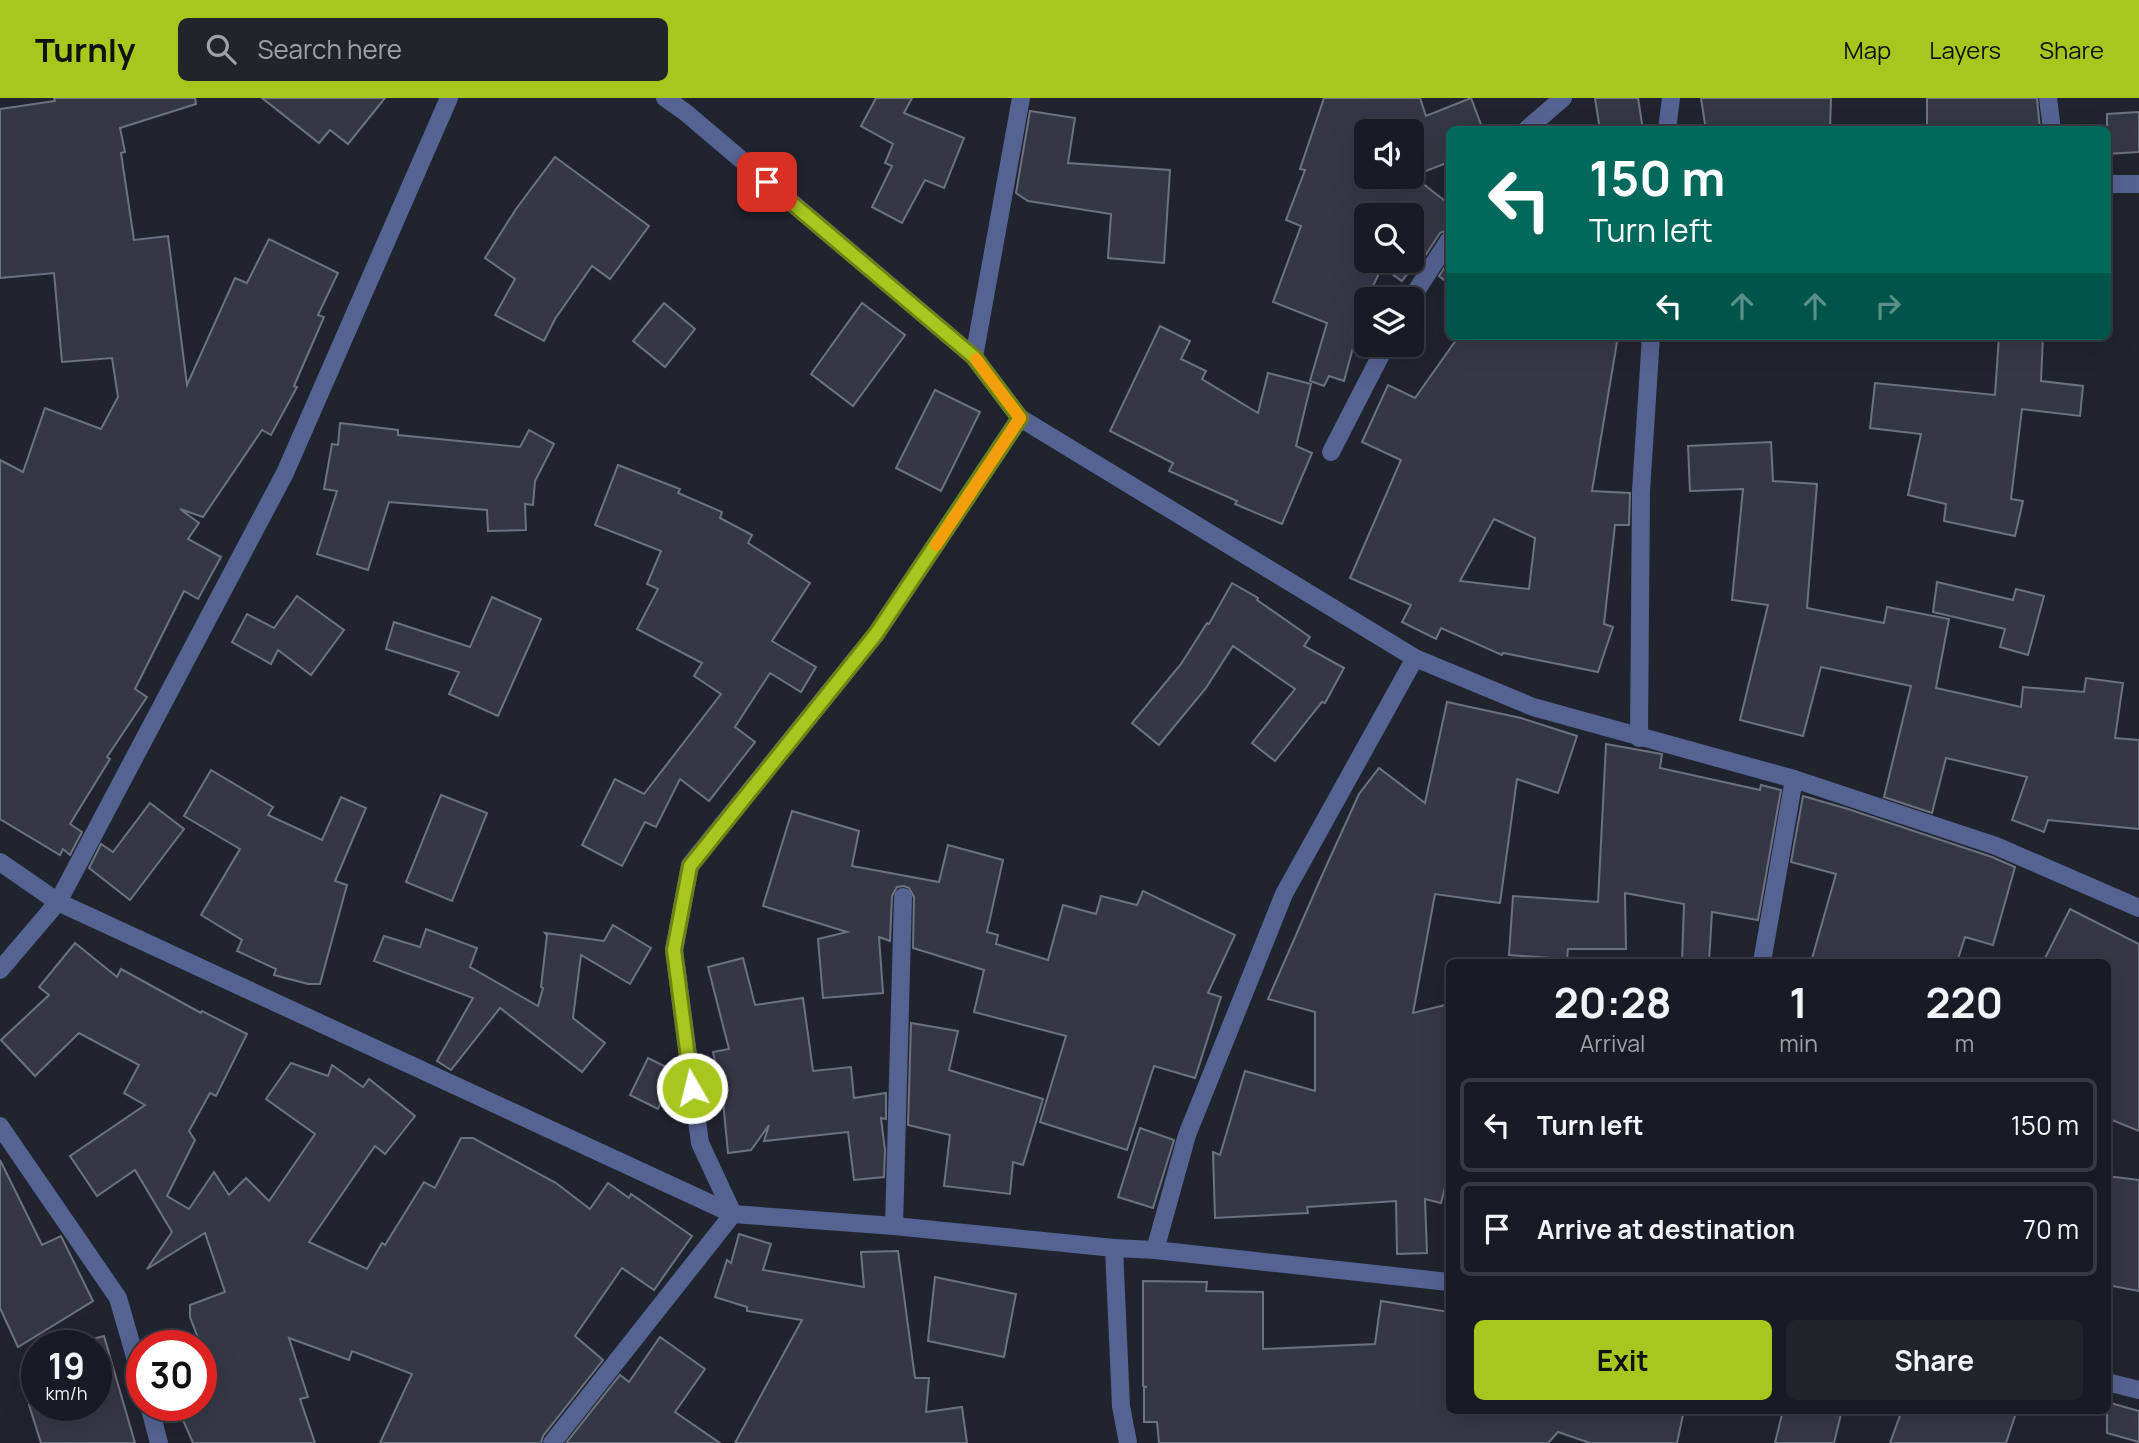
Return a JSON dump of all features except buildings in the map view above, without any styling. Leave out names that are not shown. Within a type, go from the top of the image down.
[{"type":"street","points":[[0,970],[58,902],[285,473],[449,98]]},
{"type":"street","points":[[665,98],[685,112],[974,357],[1020,418],[1415,658],[1533,707],[1794,779],[1996,846],[2139,908]]},
{"type":"street","points":[[974,357],[1021,98]]},
{"type":"street","points":[[1531,126],[1563,98]]},
{"type":"street","points":[[1668,126],[1671,98]]},
{"type":"street","points":[[2048,98],[2052,126]]},
{"type":"street","points":[[2111,184],[2139,184]]},
{"type":"street","points":[[1419,287],[1446,245]]},
{"type":"street","points":[[1639,738],[1641,491],[1651,340]]},
{"type":"street","points":[[1331,452],[1380,357]]},
{"type":"street","points":[[733,1214],[700,1143],[674,950],[690,866],[876,634],[1020,418]]},
{"type":"street","points":[[1155,1250],[1186,1135],[1284,894],[1415,658]]},
{"type":"street","points":[[1763,959],[1794,779]]},
{"type":"street","points":[[0,862],[58,902],[733,1214],[1155,1250],[1446,1282]]},
{"type":"street","points":[[894,1226],[903,897]]},
{"type":"street","points":[[0,1126],[118,1298],[127,1330]]},
{"type":"street","points":[[552,1443],[733,1214]]},
{"type":"street","points":[[1114,1248],[1121,1406],[1128,1443]]},
{"type":"street","points":[[2111,1383],[2139,1390]]},
{"type":"street","points":[[153,1421],[159,1443]]},
{"type":"slow traffic","points":[[936,545],[1020,418],[976,359]]},
{"type":"route","points":[[692,1088],[674,950],[690,866],[876,634],[1020,418],[974,357],[767,182]]}]
